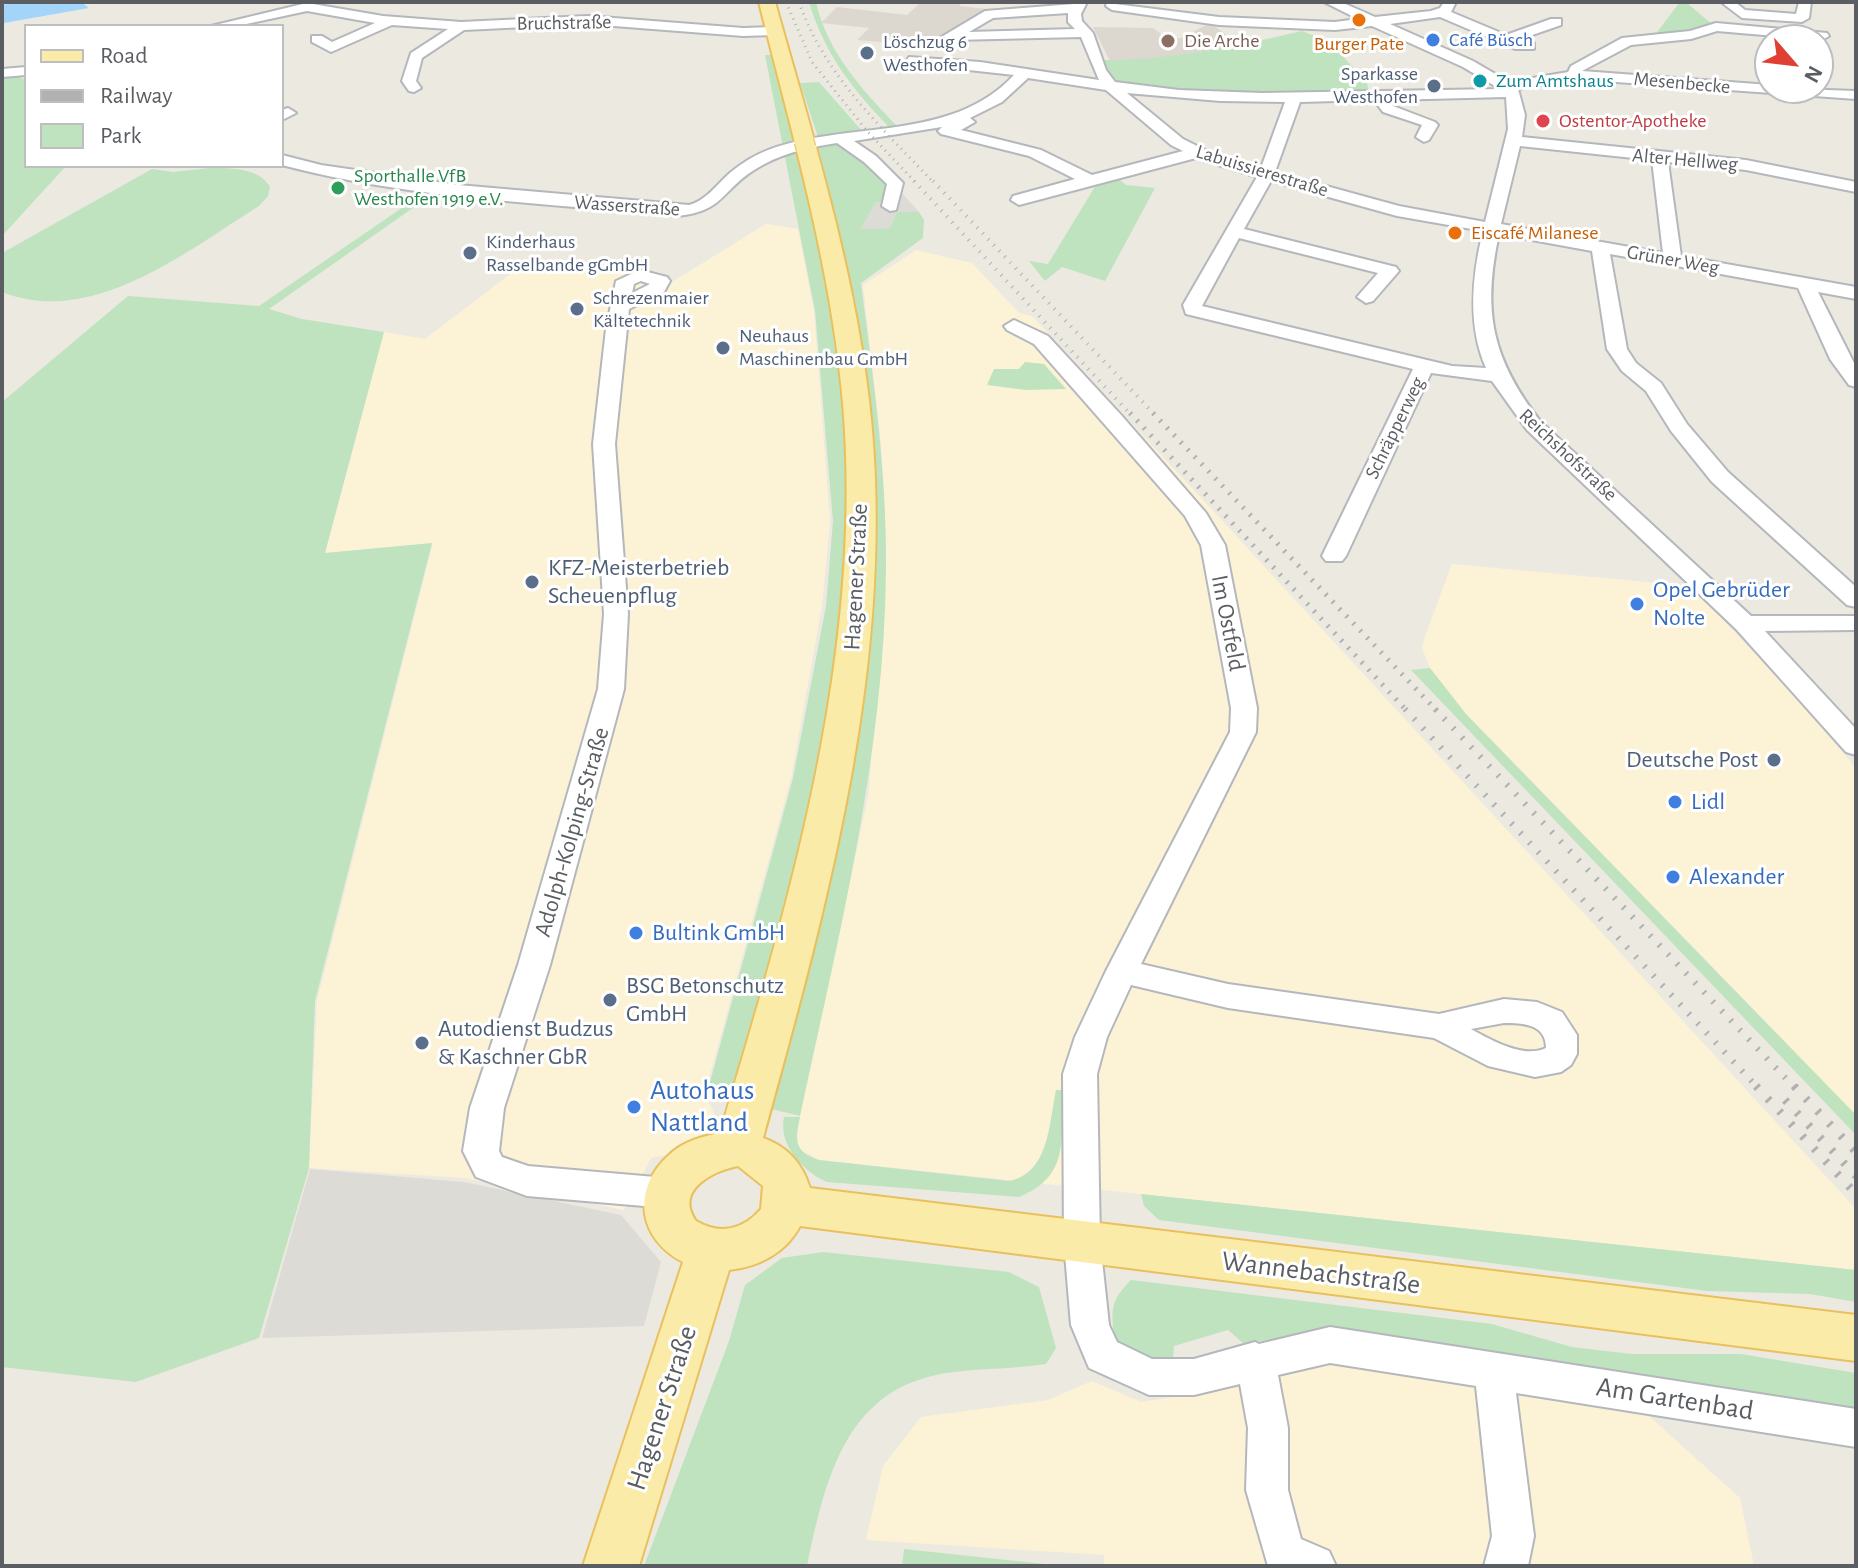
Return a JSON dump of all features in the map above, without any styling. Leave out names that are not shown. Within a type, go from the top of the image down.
[{"type":"main road","name":"Hagener Straße","points":[[738,1148],[806,901],[832,779],[851,663],[859,567],[860,455],[855,385],[839,284],[767,2]]},
{"type":"main road","points":[[738,1148],[755,1152],[771,1161],[781,1173],[787,1188],[786,1205],[775,1226],[755,1242],[733,1250],[711,1250],[694,1245],[675,1230],[666,1209],[667,1193],[674,1178],[701,1155],[738,1148]]},
{"type":"main road","name":"Wannebachstraße","points":[[786,1205],[1856,1338]]},
{"type":"main road","name":"Hagener Straße","points":[[611,1566],[711,1250]]},
{"type":"street","points":[[1147,2],[1219,21],[1317,29],[1375,22],[1446,8],[1506,40],[1529,46]]},
{"type":"street","points":[[1108,8],[1170,10],[1186,2]]},
{"type":"street","points":[[1318,2],[1330,2],[1464,62],[1510,90]]},
{"type":"street","points":[[1727,2],[1742,14],[1802,18],[1805,2]]},
{"type":"street","name":"Bruchstraße","points":[[226,24],[303,4],[389,21],[461,26],[602,20],[743,32],[774,31]]},
{"type":"street","points":[[935,45],[990,14],[1080,5]]},
{"type":"street","name":"Labuissierestraße","points":[[1080,5],[1074,13],[1075,22],[1086,33],[1099,70],[1110,86],[1164,132],[1195,153],[1397,211],[1490,228]]},
{"type":"street","points":[[331,48],[389,21]]},
{"type":"street","points":[[1506,40],[1556,22]]},
{"type":"street","points":[[414,88],[409,81],[416,56],[461,26]]},
{"type":"street","points":[[1574,75],[1576,69],[1627,41],[1691,35],[1716,27],[1754,30]]},
{"type":"street","points":[[950,36],[1086,33]]},
{"type":"street","points":[[317,39],[340,54],[354,55]]},
{"type":"street","points":[[1594,58],[1625,59]]},
{"type":"street","points":[[914,60],[974,64],[1110,86]]},
{"type":"street","points":[[2,73],[24,72]]},
{"type":"street","name":"Wasserstraße","points":[[284,161],[320,170],[458,190],[687,211],[712,203],[734,178],[755,163],[793,147],[929,124],[968,113],[995,101],[1023,74]]},
{"type":"street","name":"Mesenbecke","points":[[1110,86],[1204,96],[1378,95],[1510,90],[1574,75],[1856,95]]},
{"type":"street","name":"Reichshofstraße","points":[[1510,90],[1517,115],[1513,141],[1483,265],[1484,327],[1495,375],[1511,401],[1534,426],[1745,624],[1856,746]]},
{"type":"street","points":[[1378,95],[1388,109],[1427,122],[1430,125],[1424,137]]},
{"type":"street","points":[[1295,96],[1266,175],[1192,305],[1193,310],[1425,366]]},
{"type":"street","name":"Wasserstraße","points":[[995,101],[994,106],[984,114],[946,131],[1035,153],[1090,180]]},
{"type":"street","points":[[838,137],[870,159],[895,183],[890,206]]},
{"type":"street","name":"Alter Hellweg","points":[[1513,141],[1746,165],[1856,187]]},
{"type":"street","points":[[1019,200],[1195,153]]},
{"type":"street","points":[[1660,158],[1673,260]]},
{"type":"street","points":[[1746,165],[1766,163],[1856,171]]},
{"type":"street","name":"Grüner Weg","points":[[1490,228],[1856,293]]},
{"type":"street","points":[[1234,232],[1390,271],[1366,297]]},
{"type":"street","points":[[1600,248],[1617,349],[1629,367],[1654,387],[1678,427],[1720,477],[1856,600]]},
{"type":"street","points":[[1805,284],[1840,359],[1856,381]]},
{"type":"street","name":"Adolph-Kolping-Straße","points":[[621,306],[604,444],[616,614],[611,689],[534,965],[487,1108],[481,1151],[489,1167],[527,1181],[667,1193]]},
{"type":"street","name":"Im Ostfeld","points":[[1014,326],[1041,340],[1140,448],[1205,527],[1213,545],[1244,708],[1243,732],[1122,971],[1080,1068],[1082,1242]]},
{"type":"street","name":"Schräpperweg","points":[[1334,556],[1425,366],[1452,372],[1495,375]]},
{"type":"street","points":[[1745,624],[1856,623]]},
{"type":"street","points":[[1122,971],[1228,996],[1441,1027]]},
{"type":"street","name":"Am Gartenbad","points":[[1082,1242],[1090,1325],[1103,1355],[1149,1377],[1194,1377],[1255,1360],[1330,1345],[1856,1428]]},
{"type":"street","points":[[1255,1360],[1268,1428],[1267,1490],[1284,1553],[1314,1566]]},
{"type":"street","points":[[1494,1370],[1513,1536],[1506,1566]]},
{"type":"shaded area","points":[[921,2],[961,2],[960,6],[995,10],[927,46],[857,40],[869,28],[821,23],[837,7],[907,15]]},
{"type":"shaded area","name":"Die Arche","points":[[1210,23],[1239,44],[1212,52],[1111,63],[1093,27],[1153,28],[1168,39],[1181,38]]},
{"type":"shaded area","points":[[887,191],[900,191],[919,212],[897,212],[890,228],[861,229],[876,202],[882,202]]},
{"type":"shaded area","points":[[766,224],[798,229],[814,311],[830,521],[822,606],[791,778],[705,1093],[716,1118],[705,1132],[667,1155],[651,1158],[624,1210],[465,1178],[309,1168],[317,1001],[433,543],[325,553],[384,332],[425,339],[530,259],[650,271],[662,273],[672,282]]},
{"type":"shaded area","points":[[916,250],[972,263],[1019,313],[1032,316],[1228,527],[1856,1209],[1856,1270],[820,1160],[800,1150],[796,1141],[800,1116],[869,792],[886,546],[881,444],[863,285]]},
{"type":"shaded area","points":[[1452,564],[1691,586],[1788,689],[1856,768],[1856,1115],[1466,714],[1430,668],[1422,648]]},
{"type":"shaded area","points":[[310,1169],[464,1182],[621,1215],[661,1262],[644,1326],[262,1338]]},
{"type":"shaded area","points":[[1320,1362],[1640,1408],[1740,1498],[1754,1566],[1104,1566],[1104,1555],[866,1540],[883,1466],[921,1417],[1048,1400],[1092,1381],[1141,1402],[1219,1390]]},
{"type":"green space","points":[[809,2],[816,2],[829,38],[848,70],[898,127],[890,128],[841,70],[823,38]]},
{"type":"green space","points":[[1679,3],[1687,3],[1713,25],[1688,33],[1655,35]]},
{"type":"green space","points":[[1302,31],[1330,42],[1367,83],[1369,93],[1193,94],[1122,85],[1110,78],[1095,60],[1199,52]]},
{"type":"green space","points":[[765,55],[772,55],[796,151],[839,142],[891,182],[882,202],[876,202],[861,229],[890,228],[897,212],[919,212],[924,220],[923,238],[861,283],[884,496],[884,637],[869,775],[844,912],[800,1116],[707,1093],[793,778],[826,606],[833,521],[815,311]]},
{"type":"green space","points":[[18,76],[24,80],[24,168],[64,168],[2,236],[2,79]]},
{"type":"green space","points":[[819,82],[862,131],[818,137],[800,83]]},
{"type":"green space","points":[[209,168],[251,172],[270,187],[268,196],[259,206],[170,262],[104,292],[70,300],[36,300],[2,292],[2,253],[152,169],[173,172]]},
{"type":"green space","points":[[1114,175],[1126,185],[1155,188],[1105,281],[1062,267],[1045,281],[1029,261],[1048,264],[1099,180]]},
{"type":"green space","points":[[437,191],[269,309],[302,319],[384,332],[325,553],[432,543],[315,1001],[309,1168],[259,1338],[136,1382],[2,1367],[2,402],[128,296],[259,306],[425,192]]},
{"type":"green space","points":[[1025,362],[1044,364],[1066,389],[1026,390],[987,385],[994,369],[1019,369]]},
{"type":"green space","points":[[1430,668],[1466,714],[1856,1115],[1856,1135],[1411,670]]},
{"type":"green space","points":[[1056,1090],[1062,1090],[1060,1154],[1048,1178],[1019,1197],[827,1182],[809,1171],[794,1156],[788,1147],[783,1127],[784,1117],[800,1117],[798,1144],[805,1153],[819,1160],[1009,1181],[1022,1176],[1040,1158],[1049,1132]]},
{"type":"green space","points":[[1141,1194],[1856,1270],[1856,1302],[1810,1294],[1707,1291],[1159,1220],[1144,1206]]},
{"type":"green space","points":[[823,1252],[1009,1272],[1039,1287],[1056,1348],[1046,1364],[954,1372],[917,1380],[888,1395],[865,1415],[847,1440],[833,1469],[807,1566],[644,1566],[729,1341],[745,1285],[782,1258]]},
{"type":"green space","points":[[1131,1280],[1492,1324],[1572,1347],[1632,1354],[1741,1354],[1856,1373],[1856,1414],[1321,1334],[1243,1343],[1228,1330],[1174,1346],[1173,1359],[1149,1358],[1115,1341],[1113,1308]]},
{"type":"green space","points":[[904,1549],[1063,1566],[902,1566]]},
{"type":"water","points":[[81,2],[89,8],[4,23],[2,5]]},
{"type":"railway","points":[[786,2],[812,62],[867,131],[916,183]]},
{"type":"railway","points":[[799,2],[823,53],[839,77],[875,121],[934,183]]},
{"type":"railway","points":[[914,181],[1131,415]]},
{"type":"railway","points":[[933,181],[1155,415]]},
{"type":"railway","points":[[1130,413],[1407,711]]},
{"type":"railway","points":[[1153,413],[1437,711]]},
{"type":"railway","points":[[1405,709],[1758,1088]]},
{"type":"railway","points":[[1435,709],[1795,1088]]},
{"type":"railway","points":[[1756,1086],[1856,1194]]},
{"type":"railway","points":[[1794,1086],[1856,1152]]},
{"type":"railway","points":[[1785,1100],[1856,1176]]},
{"type":"place","name":"Burger Pate","points":[[1359,20]]},
{"type":"place","name":"Café Büsch","points":[[1433,40]]},
{"type":"place","name":"Die Arche","points":[[1168,41]]},
{"type":"place","name":"Löschzug 6 Westhofen","points":[[867,53]]},
{"type":"place","name":"Zum Amtshaus","points":[[1480,81]]},
{"type":"place","name":"Sparkasse Westhofen","points":[[1434,86]]},
{"type":"place","name":"Ostentor-Apotheke","points":[[1543,121]]},
{"type":"place","name":"Sporthalle VfB Westhofen 1919 e.V.","points":[[338,188]]},
{"type":"place","name":"Eiscafé Milanese","points":[[1455,233]]},
{"type":"place","name":"Kinderhaus Rasselbande gGmbH","points":[[470,253]]},
{"type":"place","name":"Schrezenmaier Kältetechnik","points":[[577,309]]},
{"type":"place","name":"Neuhaus Maschinenbau GmbH","points":[[723,348]]},
{"type":"place","name":"KFZ-Meisterbetrieb Scheuenpflug","points":[[532,582]]},
{"type":"place","name":"Opel Gebrüder Nolte","points":[[1637,604]]},
{"type":"place","name":"Deutsche Post","points":[[1774,760]]},
{"type":"place","name":"Lidl","points":[[1675,802]]},
{"type":"place","name":"Alexander","points":[[1673,877]]},
{"type":"place","name":"Bultink GmbH","points":[[636,933]]},
{"type":"place","name":"BSG Betonschutz GmbH","points":[[610,1000]]},
{"type":"place","name":"Autodienst Budzus & Kaschner GbR","points":[[422,1043]]},
{"type":"place","name":"Autohaus Nattland","points":[[634,1107]]}]
